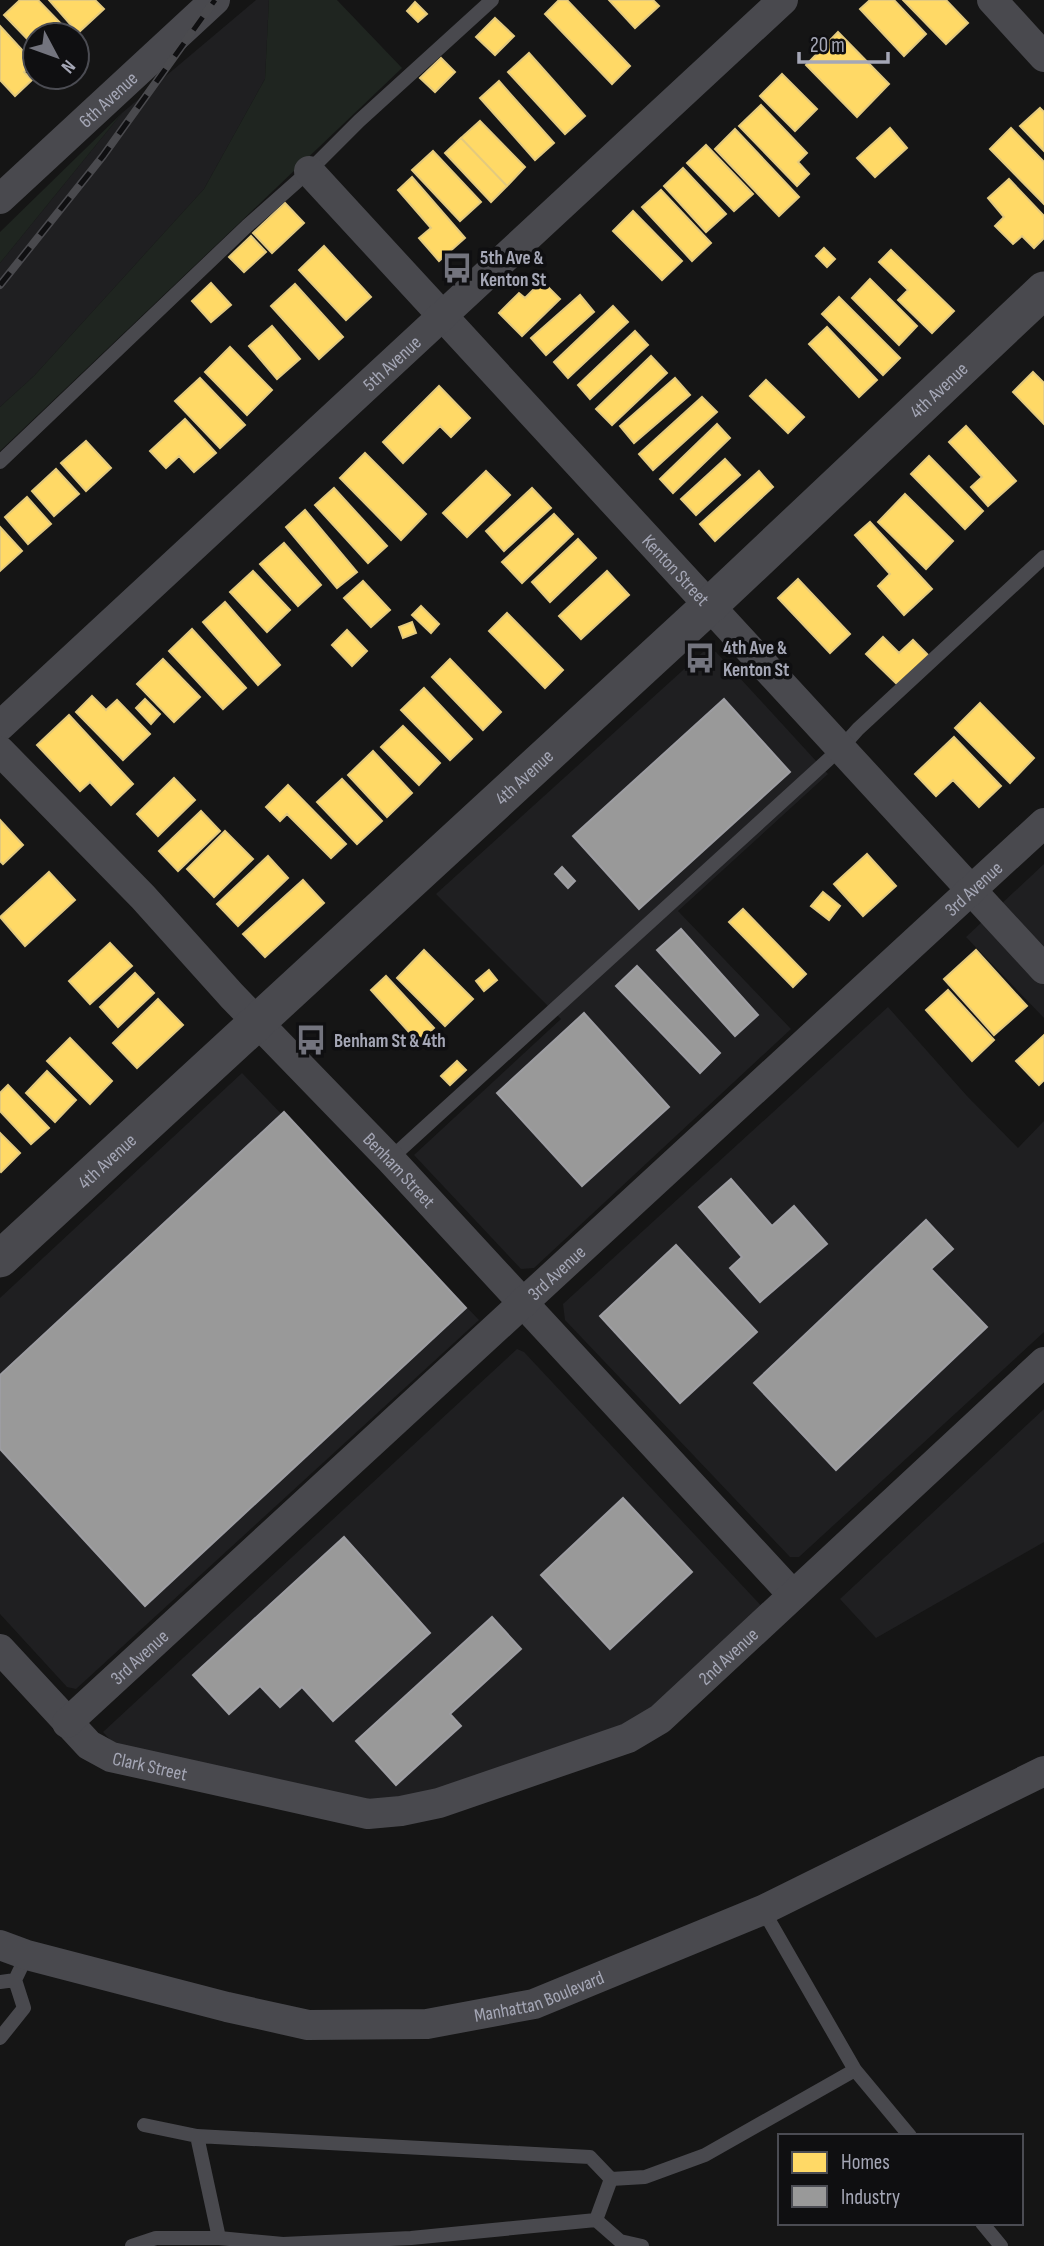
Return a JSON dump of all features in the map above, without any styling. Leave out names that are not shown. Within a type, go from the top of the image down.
[{"type":"street","name":"6th Avenue","points":[[0,199],[215,0]]},
{"type":"street","name":"5th Avenue","points":[[0,726],[783,0]]},
{"type":"street","points":[[992,0],[1044,57]]},
{"type":"street","name":"Kenton Street","points":[[309,171],[1044,969]]},
{"type":"street","name":"4th Avenue","points":[[0,1259],[709,606],[1044,290]]},
{"type":"street","name":"Benham Street","points":[[0,751],[143,897],[257,1023],[390,1159],[793,1595]]},
{"type":"street","name":"3rd Avenue","points":[[67,1723],[1044,823]]},
{"type":"street","name":"2nd Avenue","points":[[340,1808],[368,1814],[439,1803],[628,1738],[660,1719],[1044,1362]]},
{"type":"street","name":"Clark Street","points":[[0,1649],[89,1745],[111,1757],[340,1808]]},
{"type":"street","name":"Manhattan Boulevard","points":[[10,1966],[309,2025],[426,2024],[534,2004],[763,1910],[1044,1771]]},
{"type":"lane","points":[[0,462],[254,219],[492,0]]},
{"type":"lane","points":[[390,1159],[841,748],[858,729],[1044,557]]},
{"type":"lane","points":[[763,1910],[855,2070],[908,2134]]},
{"type":"lane","points":[[0,2038],[24,2008],[10,1966]]},
{"type":"lane","points":[[144,2125],[197,2136],[590,2157],[611,2179],[645,2177],[705,2155],[855,2070]]},
{"type":"lane","points":[[197,2136],[219,2238]]},
{"type":"lane","points":[[596,2220],[611,2179]]},
{"type":"lane","points":[[132,2246],[156,2238],[219,2238],[284,2244],[411,2238],[596,2220],[620,2241],[642,2246]]},
{"type":"lane","points":[[984,2225],[1001,2246]]},
{"type":"shaded area","points":[[256,0],[269,0],[265,79],[204,189],[34,376],[0,407],[0,263],[122,113]]},
{"type":"shaded area","points":[[269,0],[337,0],[402,68],[0,451],[0,407],[34,376],[204,189],[265,79]]},
{"type":"shaded area","points":[[122,113],[0,263],[0,232]]},
{"type":"shaded area","points":[[703,652],[716,652],[828,774],[678,911],[791,1029],[534,1268],[521,1269],[414,1155],[561,1019],[436,894]]},
{"type":"shaded area","points":[[1044,864],[1044,1018],[966,937]]},
{"type":"shaded area","points":[[888,1007],[967,1096],[1018,1148],[1044,1121],[1044,1332],[799,1557],[790,1557],[565,1320],[563,1304]]},
{"type":"shaded area","points":[[242,1073],[479,1320],[76,1689],[67,1687],[0,1614],[0,1298]]},
{"type":"shaded area","points":[[517,1349],[524,1352],[766,1611],[660,1705],[612,1732],[503,1774],[372,1803],[116,1746],[103,1732]]},
{"type":"shaded area","points":[[1044,1409],[1044,1542],[876,1638],[840,1599]]},
{"type":"building: Homes","points":[[20,0],[38,0],[58,21],[21,21],[21,33],[4,15]]},
{"type":"building: Homes","points":[[49,0],[95,0],[104,9],[91,21],[67,21]]},
{"type":"building: Homes","points":[[559,0],[567,0],[630,66],[612,84],[545,14]]},
{"type":"building: Homes","points":[[609,0],[653,0],[659,6],[635,28]]},
{"type":"building: Homes","points":[[870,0],[894,0],[926,34],[904,56],[860,9]]},
{"type":"building: Homes","points":[[903,0],[946,0],[968,23],[946,44]]},
{"type":"building: Homes","points":[[415,2],[427,14],[418,22],[407,11]]},
{"type":"building: Homes","points":[[495,18],[514,36],[495,55],[476,37]]},
{"type":"building: Homes","points":[[0,26],[21,49],[21,90],[15,96],[0,80]]},
{"type":"building: Homes","points":[[838,32],[889,84],[857,117],[806,65]]},
{"type":"building: Homes","points":[[529,53],[585,116],[565,134],[508,72]]},
{"type":"building: Homes","points":[[441,58],[455,72],[435,92],[420,78]]},
{"type":"building: Homes","points":[[782,74],[817,109],[795,131],[760,96]]},
{"type":"building: Homes","points":[[499,81],[554,143],[535,160],[480,98]]},
{"type":"building: Homes","points":[[761,105],[807,153],[798,162],[809,174],[797,186],[739,126]]},
{"type":"building: Homes","points":[[1040,108],[1044,112],[1044,151],[1020,126]]},
{"type":"building: Homes","points":[[480,121],[525,167],[507,186],[461,138]]},
{"type":"building: Homes","points":[[890,128],[907,148],[875,177],[857,158]]},
{"type":"building: Homes","points":[[1011,128],[1044,162],[1044,204],[990,149]]},
{"type":"building: Homes","points":[[735,129],[799,197],[779,216],[715,149]]},
{"type":"building: Homes","points":[[461,138],[507,186],[491,202],[445,153]]},
{"type":"building: Homes","points":[[706,145],[753,194],[734,211],[687,163]]},
{"type":"building: Homes","points":[[433,151],[481,202],[460,221],[412,170]]},
{"type":"building: Homes","points":[[683,168],[726,214],[706,232],[664,186]]},
{"type":"building: Homes","points":[[412,177],[465,238],[439,261],[419,238],[431,228],[398,190]]},
{"type":"building: Homes","points":[[1009,179],[1044,216],[1044,238],[1034,248],[1022,236],[1013,244],[995,226],[1004,217],[988,198]]},
{"type":"building: Homes","points":[[661,190],[711,243],[692,261],[642,207]]},
{"type":"building: Homes","points":[[285,203],[304,223],[272,253],[253,233]]},
{"type":"building: Homes","points":[[633,211],[682,261],[662,280],[613,231]]},
{"type":"building: Homes","points":[[251,236],[266,252],[244,272],[229,257]]},
{"type":"building: Homes","points":[[324,246],[371,297],[346,320],[299,270]]},
{"type":"building: Homes","points":[[824,248],[835,259],[827,267],[816,256]]},
{"type":"building: Homes","points":[[891,250],[954,311],[932,333],[898,300],[908,290],[879,262]]},
{"type":"building: Homes","points":[[870,279],[917,326],[899,345],[852,298]]},
{"type":"building: Homes","points":[[542,281],[560,299],[522,336],[499,313],[519,293],[525,298]]},
{"type":"building: Homes","points":[[211,283],[231,305],[211,322],[192,301]]},
{"type":"building: Homes","points":[[295,284],[343,337],[319,359],[271,306]]},
{"type":"building: Homes","points":[[580,295],[594,312],[546,355],[531,338]]},
{"type":"building: Homes","points":[[839,297],[900,358],[883,375],[822,314]]},
{"type":"building: Homes","points":[[613,306],[628,322],[568,378],[554,362]]},
{"type":"building: Homes","points":[[272,326],[300,359],[277,379],[249,346]]},
{"type":"building: Homes","points":[[827,327],[877,380],[859,397],[809,344]]},
{"type":"building: Homes","points":[[635,331],[648,345],[590,399],[578,385]]},
{"type":"building: Homes","points":[[230,347],[272,390],[247,415],[205,372]]},
{"type":"building: Homes","points":[[651,356],[667,373],[612,425],[596,409]]},
{"type":"building: Homes","points":[[1033,372],[1044,383],[1044,424],[1013,392]]},
{"type":"building: Homes","points":[[200,378],[245,425],[220,448],[175,401]]},
{"type":"building: Homes","points":[[675,378],[690,395],[634,443],[620,426]]},
{"type":"building: Homes","points":[[766,380],[804,417],[788,433],[750,396]]},
{"type":"building: Homes","points":[[439,386],[470,418],[451,437],[440,426],[403,463],[383,442]]},
{"type":"building: Homes","points":[[702,397],[717,412],[653,470],[639,454]]},
{"type":"building: Homes","points":[[185,419],[216,453],[194,472],[179,456],[166,468],[150,451]]},
{"type":"building: Homes","points":[[717,424],[730,438],[673,493],[660,479]]},
{"type":"building: Homes","points":[[966,426],[1016,481],[988,506],[971,487],[982,477],[949,442]]},
{"type":"building: Homes","points":[[86,441],[111,468],[86,491],[61,463]]},
{"type":"building: Homes","points":[[365,453],[426,514],[401,540],[340,478]]},
{"type":"building: Homes","points":[[929,456],[983,511],[965,529],[911,474]]},
{"type":"building: Homes","points":[[725,459],[740,475],[696,515],[681,499]]},
{"type":"building: Homes","points":[[56,469],[79,494],[54,516],[32,491]]},
{"type":"building: Homes","points":[[486,471],[510,495],[467,537],[443,513]]},
{"type":"building: Homes","points":[[759,471],[773,487],[715,541],[700,524]]},
{"type":"building: Homes","points":[[334,488],[387,546],[368,563],[315,505]]},
{"type":"building: Homes","points":[[532,488],[551,508],[504,551],[486,531]]},
{"type":"building: Homes","points":[[905,494],[953,541],[926,569],[878,522]]},
{"type":"building: Homes","points":[[27,497],[51,524],[28,544],[5,517]]},
{"type":"building: Homes","points":[[305,510],[357,572],[337,588],[286,527]]},
{"type":"building: Homes","points":[[554,514],[573,534],[522,583],[502,562]]},
{"type":"building: Homes","points":[[870,522],[932,589],[904,615],[878,586],[890,574],[855,535]]},
{"type":"building: Homes","points":[[0,527],[22,551],[0,571]]},
{"type":"building: Homes","points":[[578,539],[596,558],[550,602],[532,582]]},
{"type":"building: Homes","points":[[284,543],[321,585],[298,606],[260,564]]},
{"type":"building: Homes","points":[[253,571],[290,610],[267,632],[230,592]]},
{"type":"building: Homes","points":[[607,571],[629,595],[581,639],[559,616]]},
{"type":"building: Homes","points":[[798,579],[850,634],[830,653],[778,598]]},
{"type":"building: Homes","points":[[363,581],[390,610],[371,627],[344,598]]},
{"type":"building: Homes","points":[[225,602],[280,665],[258,685],[203,622]]},
{"type":"building: Homes","points":[[421,606],[439,624],[431,633],[412,615]]},
{"type":"building: Homes","points":[[507,613],[563,670],[545,688],[489,631]]},
{"type":"building: Homes","points":[[412,622],[416,633],[403,638],[399,627]]},
{"type":"building: Homes","points":[[192,629],[246,688],[223,709],[169,651]]},
{"type":"building: Homes","points":[[347,630],[367,651],[352,666],[332,645]]},
{"type":"building: Homes","points":[[883,637],[899,653],[913,640],[929,656],[899,686],[866,654]]},
{"type":"building: Homes","points":[[163,659],[200,697],[174,722],[137,684]]},
{"type":"building: Homes","points":[[450,659],[501,712],[483,730],[432,677]]},
{"type":"building: Homes","points":[[424,688],[472,739],[450,760],[401,710]]},
{"type":"building: Homes","points":[[92,696],[106,710],[117,700],[150,734],[123,760],[76,712]]},
{"type":"building: Homes","points":[[145,699],[160,714],[151,724],[136,708]]},
{"type":"building: Homes","points":[[980,703],[1034,758],[1010,783],[955,728]]},
{"type":"building: Homes","points":[[69,715],[133,784],[111,805],[90,782],[80,791],[37,745]]},
{"type":"building: Homes","points":[[403,726],[440,763],[419,785],[381,747]]},
{"type":"building: Homes","points":[[954,737],[1001,786],[979,807],[953,780],[936,796],[915,774]]},
{"type":"building: Homes","points":[[373,751],[412,793],[387,817],[348,775]]},
{"type":"building: Homes","points":[[174,778],[195,800],[158,836],[137,814]]},
{"type":"building: Homes","points":[[342,779],[382,821],[357,844],[317,802]]},
{"type":"building: Homes","points":[[288,785],[346,844],[331,858],[287,814],[280,821],[266,807]]},
{"type":"building: Homes","points":[[201,811],[220,831],[178,871],[159,851]]},
{"type":"building: Homes","points":[[0,820],[23,845],[3,864],[0,861]]},
{"type":"building: Homes","points":[[225,831],[253,859],[214,897],[187,869]]},
{"type":"building: Homes","points":[[867,854],[896,886],[863,916],[834,884]]},
{"type":"building: Homes","points":[[268,856],[288,878],[238,926],[217,904]]},
{"type":"building: Homes","points":[[49,872],[75,900],[25,946],[0,917]]},
{"type":"building: Homes","points":[[303,880],[324,903],[265,957],[243,934]]},
{"type":"building: Homes","points":[[823,892],[840,906],[829,920],[811,906]]},
{"type":"building: Homes","points":[[743,909],[806,974],[793,987],[729,922]]},
{"type":"building: Homes","points":[[110,943],[132,966],[90,1004],[69,981]]},
{"type":"building: Homes","points":[[424,950],[473,999],[445,1026],[397,978]]},
{"type":"building: Homes","points":[[976,950],[1027,1006],[994,1035],[944,979]]},
{"type":"building: Homes","points":[[489,970],[497,980],[484,991],[476,981]]},
{"type":"building: Homes","points":[[135,973],[154,993],[118,1027],[100,1007]]},
{"type":"building: Homes","points":[[386,976],[434,1028],[418,1042],[371,990]]},
{"type":"building: Homes","points":[[948,990],[994,1040],[972,1061],[926,1010]]},
{"type":"building: Homes","points":[[158,999],[183,1025],[137,1068],[113,1043]]},
{"type":"building: Homes","points":[[1044,1035],[1044,1080],[1039,1085],[1016,1061]]},
{"type":"building: Homes","points":[[70,1038],[112,1081],[90,1104],[47,1061]]},
{"type":"building: Homes","points":[[457,1061],[466,1070],[450,1085],[441,1076]]},
{"type":"building: Homes","points":[[47,1071],[76,1100],[55,1122],[26,1093]]},
{"type":"building: Homes","points":[[8,1085],[49,1128],[31,1144],[0,1111],[0,1093]]},
{"type":"building: Homes","points":[[0,1133],[20,1153],[1,1172],[0,1171]]},
{"type":"building: Industry","points":[[724,699],[790,772],[639,909],[573,836]]},
{"type":"building: Industry","points":[[562,867],[575,881],[568,888],[555,874]]},
{"type":"building: Industry","points":[[681,929],[758,1015],[735,1036],[657,950]]},
{"type":"building: Industry","points":[[637,966],[720,1053],[700,1073],[616,986]]},
{"type":"building: Industry","points":[[584,1013],[669,1107],[582,1186],[497,1093]]},
{"type":"building: Industry","points":[[284,1112],[466,1308],[145,1606],[0,1449],[0,1375]]},
{"type":"building: Industry","points":[[731,1179],[772,1226],[794,1206],[827,1244],[760,1302],[730,1268],[742,1257],[699,1207]]},
{"type":"building: Industry","points":[[926,1220],[953,1249],[931,1269],[987,1327],[836,1470],[754,1383]]},
{"type":"building: Industry","points":[[676,1245],[757,1332],[680,1403],[600,1316]]},
{"type":"building: Industry","points":[[623,1498],[692,1572],[610,1649],[541,1575]]},
{"type":"building: Industry","points":[[344,1537],[430,1633],[333,1721],[302,1687],[280,1707],[260,1686],[229,1714],[193,1675]]},
{"type":"building: Industry","points":[[492,1617],[521,1649],[450,1714],[461,1726],[396,1785],[356,1741]]},
{"type":"railway","points":[[0,285],[103,156],[215,0]]},
{"type":"place","name":"5th Ave & Kenton St","points":[[457,268]]},
{"type":"place","name":"4th Ave & Kenton St","points":[[700,658]]},
{"type":"place","name":"Benham St & 4th","points":[[311,1040]]}]
